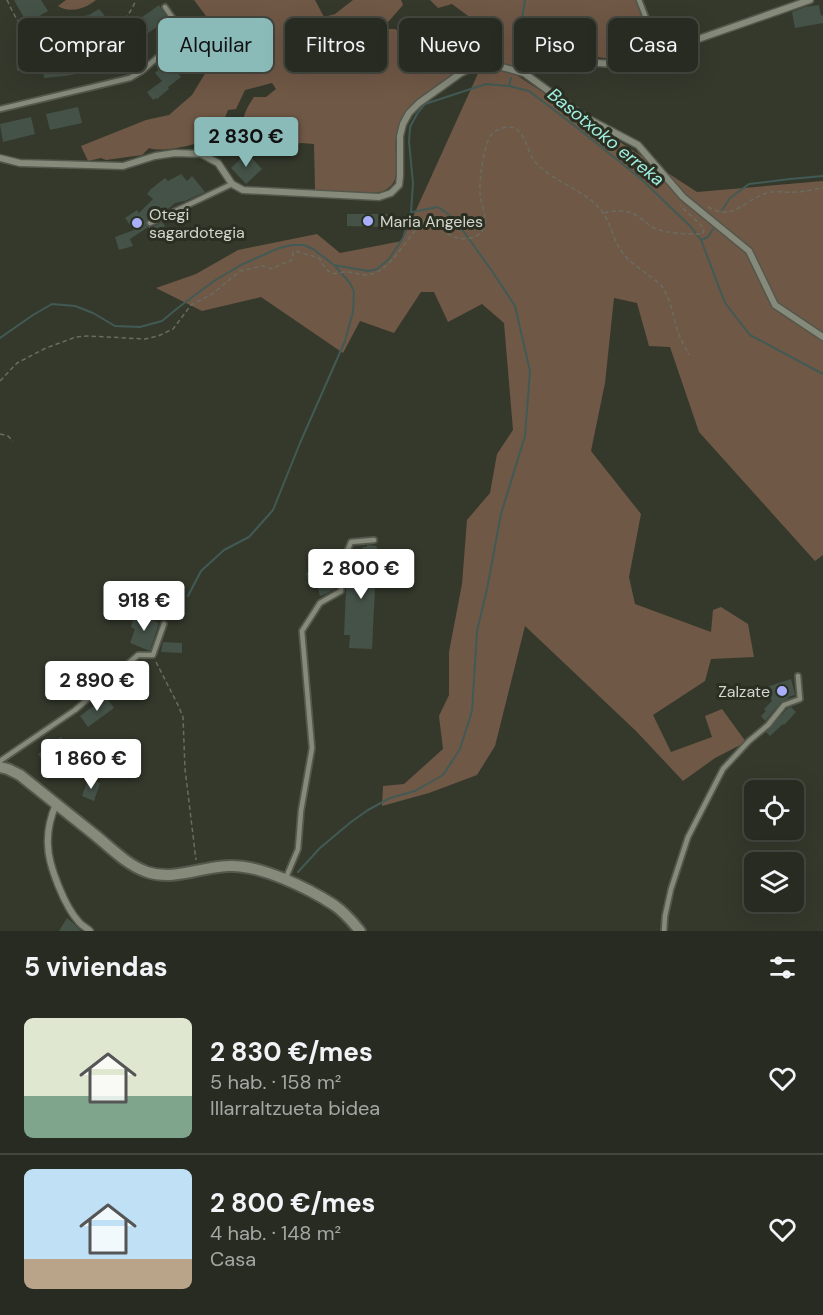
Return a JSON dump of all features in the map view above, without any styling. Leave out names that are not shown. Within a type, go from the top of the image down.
[{"type":"street","points":[[698,39],[810,0]]},
{"type":"street","points":[[524,73],[537,62],[550,56],[564,56],[608,64]]},
{"type":"street","points":[[0,158],[20,163],[123,166],[155,156],[175,153],[201,154],[218,163],[232,184],[243,190],[379,197],[391,193],[399,185],[400,136],[402,124],[409,113],[419,103],[461,73],[483,64],[494,65],[524,73],[583,116],[638,145],[682,197],[749,252],[775,305],[823,337]]},
{"type":"street","points":[[0,767],[20,775],[125,860],[147,872],[170,875],[227,866],[264,871],[334,905],[360,931]]},
{"type":"street","points":[[56,804],[47,845],[55,879],[79,922],[90,931]]},
{"type":"lane","points":[[639,0],[646,18]]},
{"type":"lane","points":[[0,109],[130,78],[142,71],[175,42],[178,31],[176,23],[165,7]]},
{"type":"lane","points":[[150,223],[232,184]]},
{"type":"lane","points":[[285,880],[297,849],[312,748],[302,631],[320,603],[340,591],[341,566],[351,542],[374,540]]},
{"type":"lane","points":[[0,761],[75,710],[138,655],[153,656],[164,624]]},
{"type":"lane","points":[[664,931],[671,889],[688,837],[723,770],[749,741],[768,725],[783,705],[801,699],[798,676]]},
{"type":"path","points":[[7,0],[15,16],[34,35],[58,42],[77,44],[111,32],[128,15],[136,0]]},
{"type":"path","points":[[0,381],[17,363],[46,348],[76,337],[145,339],[163,334],[173,329],[194,303],[212,294],[240,272],[263,266],[273,269],[292,261],[295,251],[319,258],[331,273],[348,271],[356,274],[370,274],[381,270],[393,259],[430,215],[434,215],[443,229],[451,235],[466,239],[476,237],[481,233],[485,221],[480,183],[486,145],[492,134],[509,126],[521,132],[536,162],[562,183],[588,198],[603,213],[623,254],[666,291],[680,336],[689,355]]},
{"type":"path","points":[[704,205],[717,212],[730,212],[751,199],[769,192],[798,192],[823,188]]},
{"type":"path","points":[[603,213],[618,210],[635,214],[653,228],[666,232],[703,234],[704,229],[677,201],[677,190]]},
{"type":"path","points":[[0,434],[8,436],[13,441]]},
{"type":"path","points":[[153,656],[183,717],[185,769],[197,871]]},
{"type":"shaded area","points":[[66,0],[96,0],[78,9],[68,10],[58,6]]},
{"type":"shaded area","points":[[194,0],[315,0],[324,17],[335,14],[353,0],[401,0],[403,5],[387,23],[387,18],[285,18],[285,72],[387,72],[387,29],[395,29],[399,32],[399,72],[461,73],[407,116],[397,134],[396,177],[386,190],[376,193],[315,190],[314,144],[301,143],[268,150],[258,129],[242,134],[243,119],[248,106],[254,97],[266,97],[276,89],[272,83],[245,90],[236,109],[228,110],[224,120],[228,127],[225,134],[176,148],[149,148],[142,155],[88,161],[81,146],[146,120],[169,115],[192,95],[206,72],[273,72],[273,18],[208,18]]},
{"type":"shaded area","points":[[430,0],[637,0],[643,18],[608,18],[608,59],[596,57],[596,18],[514,18],[514,72],[523,72],[518,76],[697,192],[823,181],[823,555],[815,561],[699,432],[670,347],[649,346],[637,303],[614,298],[605,383],[591,451],[641,514],[629,577],[635,604],[711,632],[713,610],[721,607],[748,624],[754,657],[711,659],[705,681],[653,715],[671,752],[712,737],[705,716],[722,709],[746,742],[715,758],[683,781],[636,731],[525,626],[495,746],[477,775],[429,793],[382,806],[383,786],[404,784],[443,749],[439,716],[449,695],[449,652],[462,584],[467,520],[490,493],[497,454],[513,430],[504,323],[482,304],[448,322],[434,292],[421,292],[394,333],[360,321],[343,353],[261,297],[202,311],[156,288],[196,274],[238,250],[317,234],[340,253],[402,241],[479,72],[502,72],[502,18],[471,18],[452,4],[438,8]]},
{"type":"building","points":[[14,0],[41,0],[48,11],[36,18],[24,18]]},
{"type":"building","points":[[159,5],[167,18],[158,18],[158,26],[146,35],[146,18],[141,18]]},
{"type":"building","points":[[819,5],[823,23],[795,28],[792,12]]},
{"type":"building","points":[[99,9],[107,18],[74,18],[89,15]]},
{"type":"building","points":[[158,70],[167,73],[177,72],[181,77],[153,100],[147,92],[162,81],[155,73]]},
{"type":"building","points":[[44,72],[87,72],[65,76],[44,78]]},
{"type":"building","points":[[78,107],[82,123],[50,130],[46,114]]},
{"type":"building","points":[[31,117],[35,134],[3,142],[0,124]]},
{"type":"building","points":[[258,129],[263,143],[247,148],[242,134]]},
{"type":"building","points":[[247,153],[262,169],[246,184],[231,168]]},
{"type":"building","points":[[181,174],[187,181],[192,176],[205,192],[175,203],[167,210],[148,219],[146,223],[148,227],[130,239],[133,246],[119,250],[115,237],[134,230],[125,218],[137,210],[139,213],[153,199],[147,194],[151,189],[165,178],[168,181]]},
{"type":"building","name":"Maria Angeles","points":[[347,214],[390,214],[390,227],[347,226]]},
{"type":"building","points":[[162,222],[165,226],[155,235],[148,227]]},
{"type":"building","points":[[367,545],[377,547],[372,649],[349,648],[350,635],[344,635],[347,566],[362,565],[363,547]]},
{"type":"building","points":[[331,567],[336,588],[320,596],[316,582],[309,584],[306,573]]},
{"type":"building","points":[[135,614],[159,623],[150,651],[130,643],[135,629],[131,627]]},
{"type":"building","points":[[163,642],[182,643],[182,653],[161,652]]},
{"type":"building","name":"Zalzate","points":[[791,679],[795,695],[781,702],[765,721],[761,716],[772,701],[767,687]]},
{"type":"building","points":[[106,697],[114,708],[88,727],[80,716]]},
{"type":"building","points":[[791,707],[796,712],[770,736],[766,732]]},
{"type":"building","points":[[61,737],[67,746],[44,763],[38,754]]},
{"type":"building","points":[[88,779],[100,783],[94,801],[82,796]]},
{"type":"building","points":[[67,918],[72,922],[81,931],[59,931]]},
{"type":"waterway","points":[[522,18],[525,0]]},
{"type":"waterway","points":[[509,86],[511,78]]},
{"type":"waterway","name":"Basotxoko erreka","points":[[0,338],[52,304],[75,306],[115,326],[140,327],[162,321],[214,281],[241,265],[279,248],[292,245],[304,245],[313,249],[334,265],[368,271],[377,269],[389,259],[403,238],[411,212],[413,183],[409,142],[410,127],[417,114],[425,104],[486,84],[529,91],[640,178],[691,227],[701,240],[725,303],[750,335],[823,374]]},
{"type":"waterway","points":[[722,210],[730,198],[749,184],[823,176]]},
{"type":"waterway","points":[[298,872],[320,848],[368,810],[390,798],[415,791],[443,775],[460,749],[472,711],[477,631],[501,514],[525,436],[530,371],[515,306],[464,232],[448,214],[438,207],[412,212]]},
{"type":"waterway","points":[[701,240],[708,237],[713,229]]},
{"type":"waterway","points":[[188,596],[201,571],[224,550],[249,537],[273,510],[345,341],[353,312],[354,292],[350,283],[335,266]]},
{"type":"place","name":"Maria Angeles","points":[[368,221]]},
{"type":"place","name":"Otegi sagardotegia","points":[[137,223]]},
{"type":"place","name":"Zalzate","points":[[782,691]]}]
